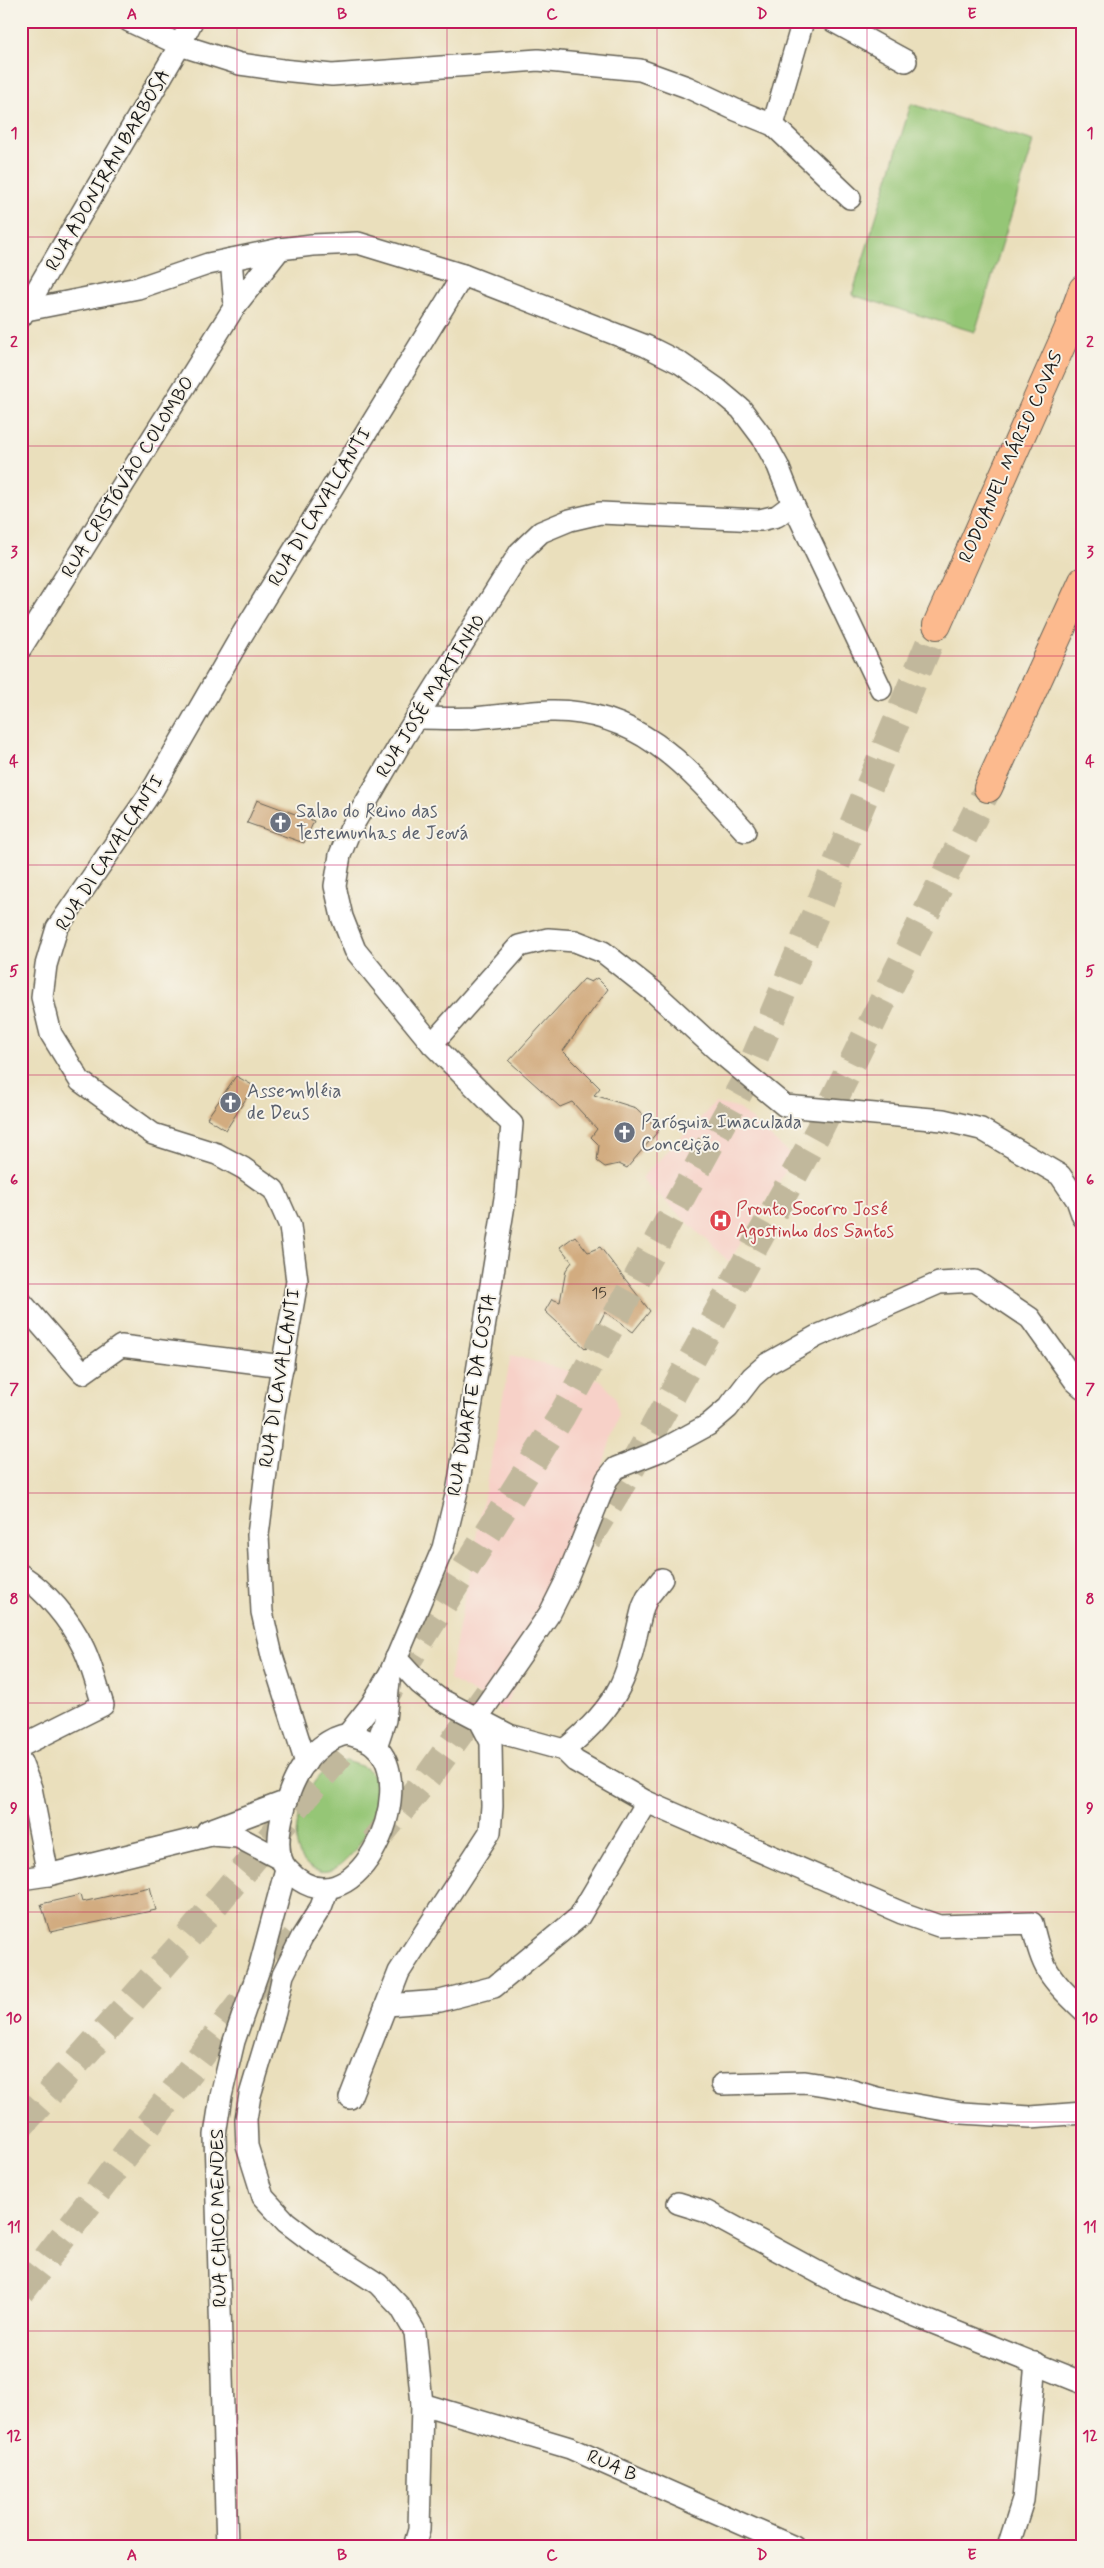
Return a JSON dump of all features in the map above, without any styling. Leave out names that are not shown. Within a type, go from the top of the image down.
[{"type":"highway","name":"RODOANEL MÁRIO COVAS","points":[[937,624],[1068,330],[1083,289]]},
{"type":"highway","points":[[988,788],[1083,581]]},
{"type":"street","points":[[129,21],[180,45],[240,64],[332,75],[538,60],[640,70],[687,87],[773,125],[850,198]]},
{"type":"street","name":"RUA ADONIRAN BARBOSA","points":[[24,313],[180,45],[192,21]]},
{"type":"street","points":[[773,125],[803,21]]},
{"type":"street","points":[[833,21],[906,61]]},
{"type":"street","points":[[24,313],[138,288],[231,259],[312,244],[358,243],[463,274],[646,346],[680,363],[716,388],[741,409],[762,437],[778,466],[793,504],[881,689]]},
{"type":"street","name":"RUA CRISTÓVÃO COLOMBO","points":[[21,648],[236,306],[280,249]]},
{"type":"street","points":[[231,259],[236,306]]},
{"type":"street","name":"RUA DI CAVALCANTI","points":[[306,1763],[272,1656],[262,1612],[258,1535],[272,1425],[297,1281],[290,1226],[274,1190],[243,1168],[217,1154],[154,1134],[80,1081],[51,1034],[42,997],[46,965],[57,928],[153,789],[240,638],[463,274]]},
{"type":"street","name":"RUA JOSÉ MARTINHO","points":[[512,1124],[432,1044],[355,950],[342,917],[336,886],[340,855],[350,830],[416,718],[520,552],[542,532],[570,520],[600,513],[760,520],[777,516],[793,504]]},
{"type":"street","points":[[416,718],[472,718],[551,711],[589,715],[622,724],[658,744],[691,771],[745,831]]},
{"type":"street","points":[[432,1044],[519,946],[548,939],[575,941],[603,952],[654,992],[717,1050],[785,1106],[943,1120],[980,1129],[1060,1175],[1077,1200],[1083,1217]]},
{"type":"street","name":"RUA DUARTE DA COSTA","points":[[348,1734],[371,1706],[393,1665],[443,1548],[458,1487],[506,1192],[512,1124]]},
{"type":"street","points":[[478,1717],[550,1613],[565,1583],[607,1478],[616,1468],[691,1436],[728,1408],[752,1377],[767,1364],[818,1336],[939,1283],[974,1281],[1030,1318],[1074,1381],[1083,1388]]},
{"type":"street","points":[[21,1302],[84,1373],[121,1346],[283,1366]]},
{"type":"street","points":[[21,1575],[36,1584],[60,1613],[84,1647],[103,1706],[21,1746]]},
{"type":"street","points":[[564,1750],[584,1733],[615,1694],[624,1675],[643,1607],[647,1598],[662,1580]]},
{"type":"street","points":[[393,1665],[438,1698],[478,1717],[509,1735],[564,1750],[575,1761],[647,1802],[902,1913],[939,1926],[1032,1923],[1044,1968],[1055,1983],[1083,2010]]},
{"type":"street","name":"RUA DUARTE DA COSTA","points":[[376,1746],[385,1720],[393,1665]]},
{"type":"street","points":[[350,2098],[399,1972],[490,1832],[492,1806],[491,1742],[478,1717]]},
{"type":"street","points":[[21,1879],[48,1876],[211,1835],[238,1837],[283,1864],[310,1886],[328,1888],[341,1886],[354,1878],[372,1850],[385,1823],[391,1785],[385,1761],[376,1746],[363,1738],[348,1734],[334,1737],[306,1763],[296,1778],[287,1801],[280,1834],[283,1864]]},
{"type":"street","points":[[21,1762],[33,1796],[48,1876]]},
{"type":"street","points":[[186,1840],[287,1801]]},
{"type":"street","points":[[386,2005],[440,2001],[494,1987],[579,1917],[647,1802]]},
{"type":"street","name":"RUA CHICO MENDES","points":[[226,2547],[215,2135],[221,2096],[234,2040],[259,1969],[283,1864]]},
{"type":"street","name":"RUA CHICO MENDES","points":[[328,1888],[321,1907],[302,1937],[283,1975],[275,2012],[250,2095],[246,2119],[247,2146],[263,2198],[286,2222],[311,2241],[378,2284],[401,2308],[415,2332],[422,2404],[419,2530],[414,2547]]},
{"type":"street","points":[[722,2084],[805,2082],[843,2088],[877,2098],[962,2114],[1030,2117],[1083,2113]]},
{"type":"street","points":[[678,2203],[707,2212],[849,2289],[1083,2382]]},
{"type":"street","points":[[1008,2547],[1024,2500],[1036,2363]]},
{"type":"street","name":"RUA B","points":[[422,2404],[570,2448],[794,2547]]},
{"type":"shaded area","name":"Pronto Socorro José Agostinho dos Santos","points":[[715,1103],[740,1109],[794,1158],[729,1262],[641,1178]]},
{"type":"shaded area","points":[[511,1355],[601,1380],[615,1397],[618,1416],[584,1527],[504,1710],[449,1679]]},
{"type":"green space","points":[[911,104],[1034,141],[975,332],[852,295]]},
{"type":"green space","points":[[346,1761],[363,1767],[372,1774],[377,1787],[375,1805],[369,1825],[359,1844],[346,1860],[332,1870],[317,1871],[303,1860],[298,1851],[296,1840],[299,1815],[315,1781],[333,1765]]},
{"type":"building","name":"Salao do Reino das Testemunhas de Jeová","points":[[257,800],[314,821],[304,843],[247,823]]},
{"type":"building","points":[[597,978],[608,989],[563,1051],[600,1088],[594,1095],[636,1108],[659,1130],[627,1168],[619,1164],[605,1167],[597,1161],[599,1145],[591,1137],[597,1129],[572,1102],[560,1107],[509,1061],[584,979],[591,982]]},
{"type":"building","name":"Assembléia de Deus","points":[[236,1076],[254,1086],[226,1130],[207,1118]]},
{"type":"building","points":[[575,1236],[588,1252],[600,1247],[650,1311],[633,1332],[605,1312],[586,1349],[545,1311],[552,1299],[560,1302],[566,1270],[572,1262],[560,1247]]},
{"type":"building","points":[[150,1887],[156,1910],[50,1932],[41,1904],[80,1895],[82,1902]]},
{"type":"tunnel","points":[[21,2125],[183,1943],[374,1714],[561,1417],[746,1079],[937,625]]},
{"type":"tunnel","points":[[587,1540],[632,1467],[819,1130],[988,788]]},
{"type":"tunnel","points":[[374,1842],[428,1777],[488,1694]]},
{"type":"tunnel","points":[[21,2292],[242,2002],[304,1928]]},
{"type":"place","name":"Salao do Reino das Testemunhas de Jeová","points":[[280,822]]},
{"type":"place","name":"Assembléia de Deus","points":[[231,1102]]},
{"type":"place","name":"Paróquia Imaculada Conceição","points":[[625,1133]]},
{"type":"place","name":"Pronto Socorro José Agostinho dos Santos","points":[[720,1220]]}]
